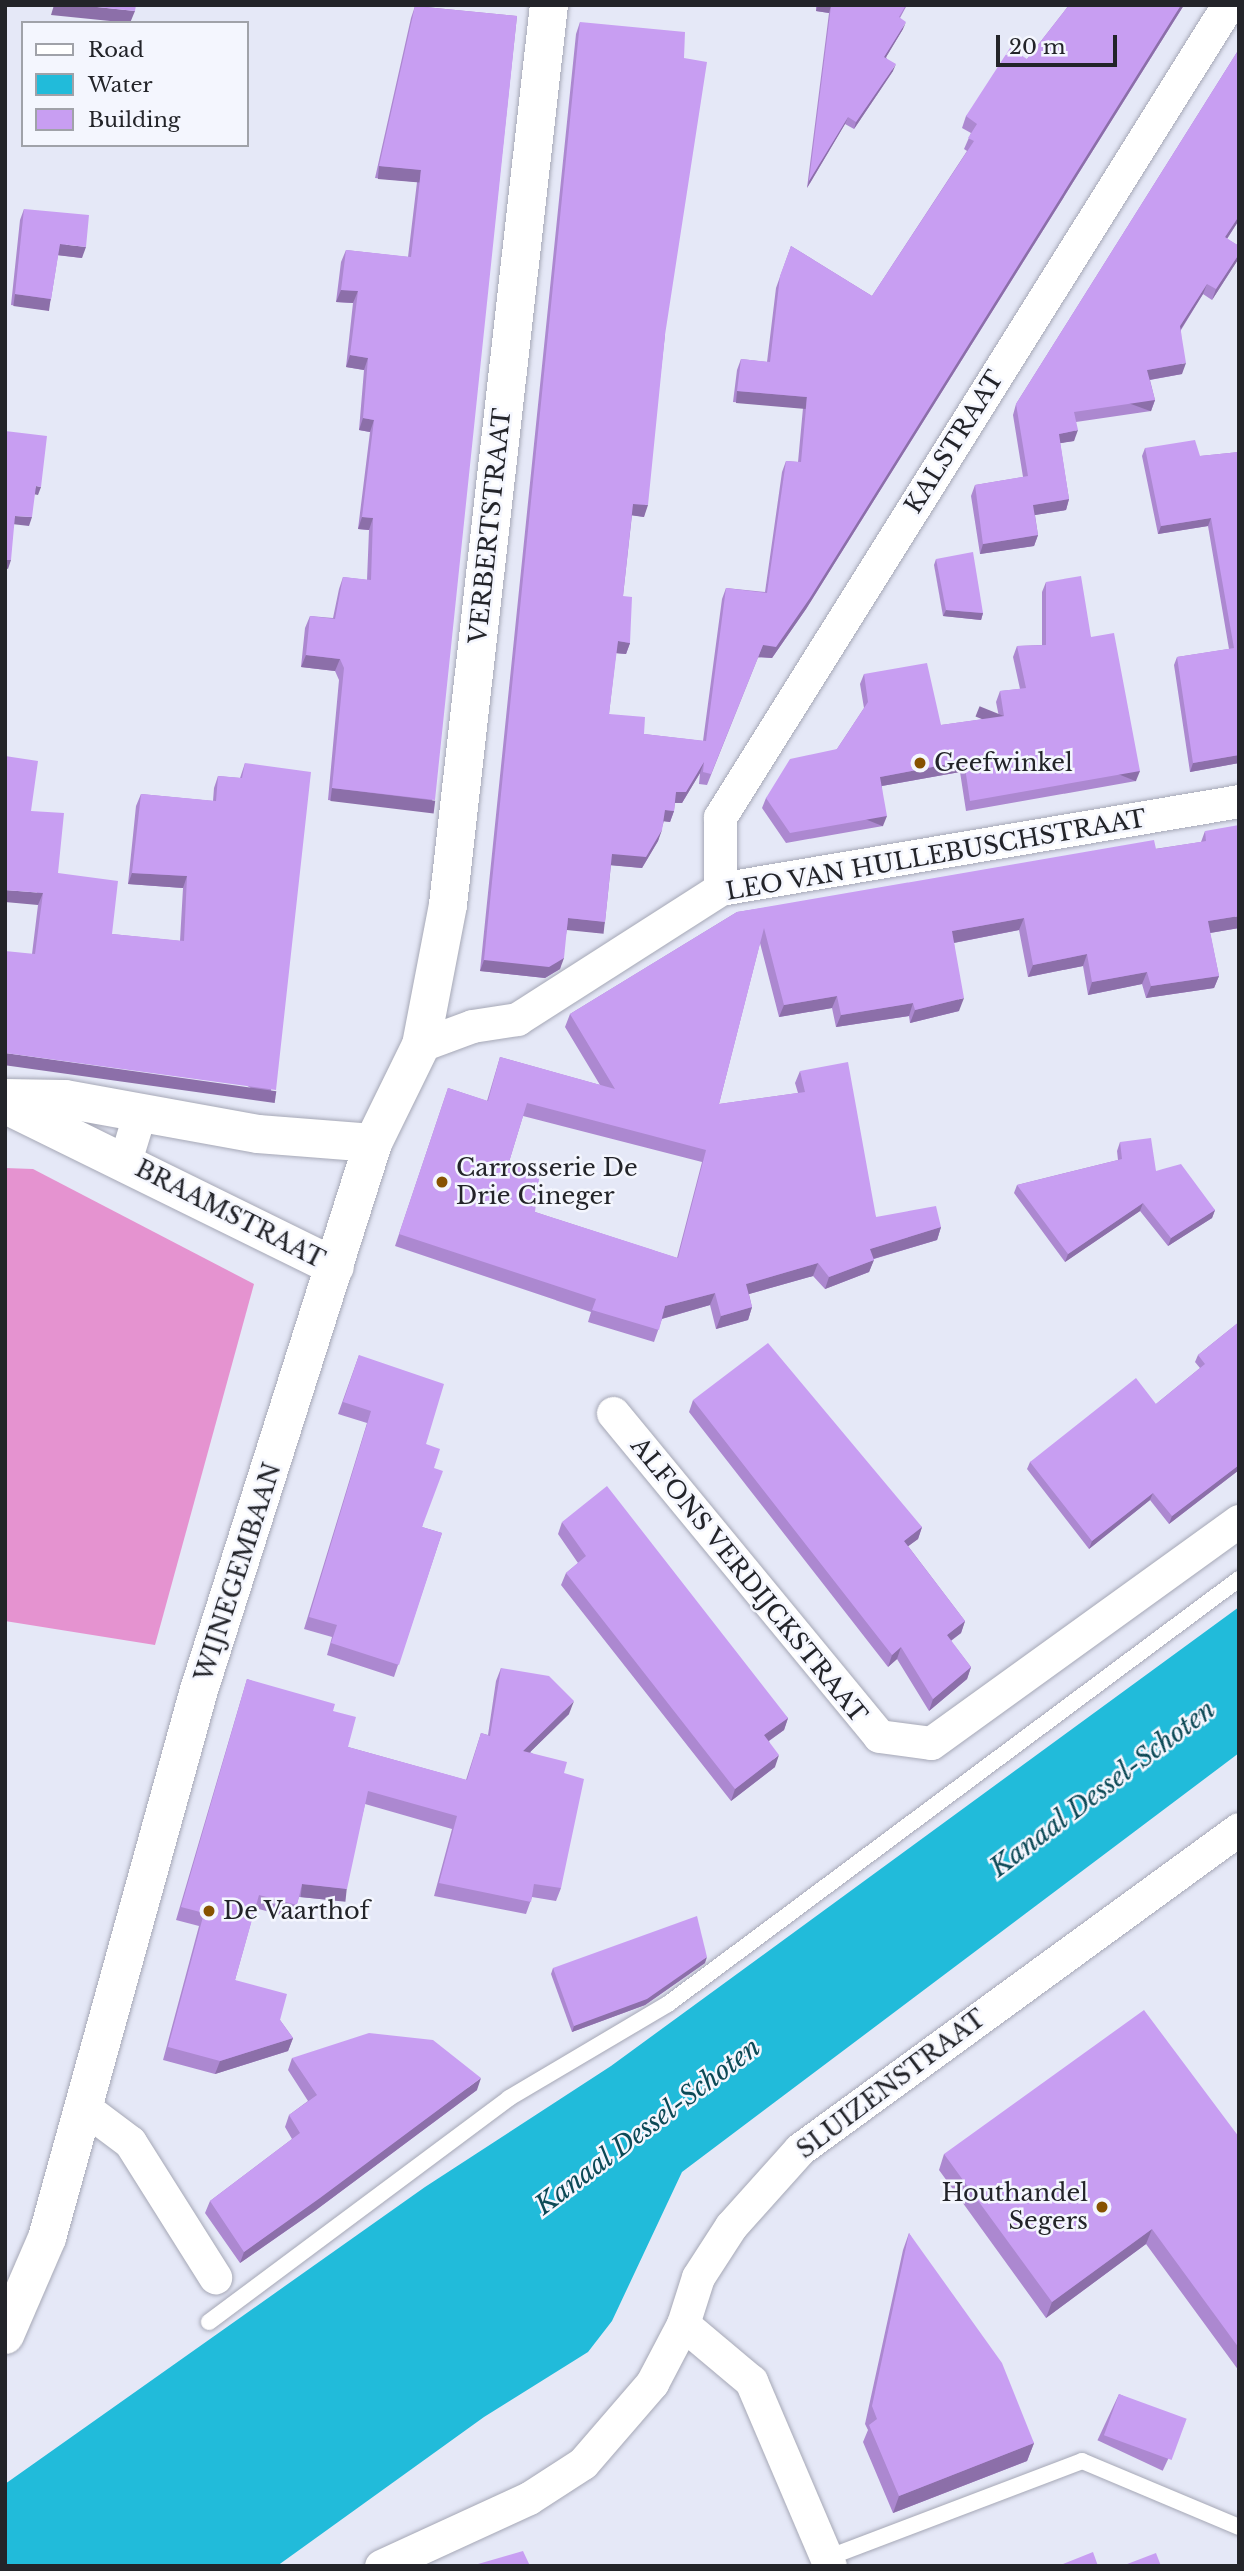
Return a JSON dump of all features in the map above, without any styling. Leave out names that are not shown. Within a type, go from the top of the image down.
[{"type":"street","name":"VERBERTSTRAAT","points":[[421,1045],[448,905],[548,5]]},
{"type":"street","name":"KALSTRAAT","points":[[720,890],[720,817],[1227,5]]},
{"type":"street","name":"LEO VAN HULLEBUSCHSTRAAT","points":[[421,1045],[472,1026],[517,1019],[720,890],[1239,801]]},
{"type":"street","name":"WIJNEGEMBAAN","points":[[5,2335],[47,2238],[86,2109],[199,1690],[373,1143],[421,1045]]},
{"type":"street","points":[[5,1098],[139,1112],[258,1134],[373,1143]]},
{"type":"street","name":"BRAAMSTRAAT","points":[[5,1105],[125,1161],[335,1268]]},
{"type":"street","name":"BRAAMSTRAAT","points":[[125,1161],[139,1112]]},
{"type":"street","name":"ALFONS VERDIJCKSTRAAT","points":[[613,1413],[879,1736],[930,1743],[1239,1521]]},
{"type":"street","name":"SLUIZENSTRAAT","points":[[381,2566],[529,2498],[583,2462],[628,2417],[683,2324],[698,2277],[725,2236],[800,2148],[1239,1829]]},
{"type":"street","points":[[86,2109],[130,2142],[215,2277]]},
{"type":"street","points":[[683,2324],[751,2381],[828,2562]]},
{"type":"lane","points":[[209,2322],[509,2098],[668,2004],[1239,1579]]},
{"type":"lane","points":[[828,2562],[1082,2460],[1239,2527]]},
{"type":"shaded area","points":[[5,1168],[33,1169],[254,1284],[155,1645],[5,1621]]},
{"type":"water","name":"Kanaal Dessel-Schoten","points":[[1239,1607],[1239,1753],[682,2172],[612,2321],[588,2352],[484,2417],[277,2566],[5,2566],[5,2484],[425,2187],[611,2066]]},
{"type":"building","points":[[78,5],[136,5],[135,11]]},
{"type":"building","points":[[826,5],[906,5],[899,17],[906,22],[884,57],[896,64],[856,122],[848,117],[809,181],[831,6]]},
{"type":"building","points":[[1069,5],[1181,5],[810,598],[776,647],[763,645],[711,774],[703,772],[704,762],[686,792],[676,792],[674,811],[665,810],[662,830],[646,857],[612,854],[605,922],[568,918],[564,958],[549,967],[484,960],[580,22],[685,32],[684,58],[707,62],[665,335],[648,505],[633,504],[623,596],[632,597],[630,643],[618,641],[609,714],[645,717],[644,734],[706,741],[726,588],[767,593],[786,461],[801,462],[807,397],[737,391],[741,359],[770,362],[780,276],[791,246],[872,296],[974,141],[968,138],[977,124],[966,116],[1010,48],[1027,59]]},
{"type":"building","points":[[415,6],[517,16],[435,800],[332,788],[344,668],[340,659],[306,655],[310,616],[335,619],[343,577],[371,580],[373,518],[362,517],[374,420],[363,418],[368,358],[350,355],[358,291],[341,290],[346,250],[411,257],[421,170],[379,166]]},
{"type":"building","points":[[1239,49],[1239,216],[1225,237],[1239,246],[1239,254],[1216,289],[1207,284],[1180,326],[1186,363],[1147,370],[1155,400],[1074,412],[1078,430],[1059,434],[1069,499],[1033,505],[1038,535],[983,544],[975,485],[1028,476],[1016,404]]},
{"type":"building","points":[[24,209],[89,215],[86,247],[60,244],[51,299],[15,294]]},
{"type":"building","points":[[5,431],[47,436],[41,487],[36,486],[32,517],[15,516],[11,560],[5,560]]},
{"type":"building","points":[[1195,440],[1200,456],[1239,452],[1239,755],[1193,763],[1177,657],[1234,648],[1211,518],[1161,526],[1145,448]]},
{"type":"building","points":[[973,552],[983,613],[946,610],[936,559]]},
{"type":"building","points":[[1081,576],[1091,637],[1114,633],[1140,771],[970,801],[964,761],[880,777],[887,816],[790,833],[766,798],[790,759],[837,749],[868,702],[864,674],[927,663],[941,725],[1004,716],[1000,691],[1026,688],[1017,646],[1046,645],[1046,582]]},
{"type":"building","points":[[5,756],[38,761],[31,811],[64,813],[58,873],[118,881],[112,934],[184,941],[187,876],[132,873],[141,794],[216,801],[218,776],[242,778],[245,763],[311,772],[276,1090],[5,1053],[5,951],[35,954],[43,893],[5,890]]},
{"type":"building","points":[[1239,825],[1239,916],[1208,921],[1219,976],[1151,986],[1147,972],[1092,982],[1087,954],[1033,965],[1024,918],[952,931],[964,998],[915,1010],[913,1003],[841,1015],[837,996],[784,1005],[764,928],[719,1104],[805,1092],[800,1071],[848,1062],[876,1217],[936,1206],[941,1227],[870,1249],[874,1260],[829,1277],[818,1263],[746,1284],[752,1307],[721,1316],[715,1293],[665,1306],[659,1330],[592,1310],[596,1299],[399,1234],[448,1088],[488,1101],[500,1057],[615,1089],[570,1014],[737,912],[1154,840],[1156,849],[1206,841],[1205,831]],"holes":[[[527,1103],[706,1150],[678,1258],[535,1212],[540,1171],[509,1162]]]},
{"type":"building","points":[[1151,1138],[1156,1171],[1181,1164],[1215,1210],[1171,1238],[1143,1203],[1068,1254],[1017,1185],[1122,1159],[1120,1142]]},
{"type":"building","points":[[1239,1322],[1239,1465],[1172,1516],[1153,1493],[1092,1541],[1030,1462],[1136,1378],[1156,1404],[1205,1364],[1198,1355]]},
{"type":"building","points":[[768,1343],[922,1527],[904,1541],[965,1621],[947,1635],[971,1667],[933,1699],[901,1647],[892,1655],[693,1400]]},
{"type":"building","points":[[359,1355],[444,1384],[426,1444],[440,1449],[434,1468],[443,1471],[422,1527],[442,1533],[399,1665],[331,1643],[337,1625],[309,1617],[371,1411],[343,1402]]},
{"type":"building","points":[[607,1486],[788,1718],[764,1735],[779,1755],[735,1789],[566,1573],[586,1556],[562,1522]]},
{"type":"building","points":[[501,1668],[549,1676],[574,1701],[523,1751],[567,1762],[564,1773],[584,1779],[561,1888],[534,1884],[531,1902],[439,1883],[457,1816],[368,1791],[347,1889],[302,1884],[297,1905],[259,1895],[235,1980],[287,1994],[280,2020],[293,2038],[220,2061],[168,2047],[204,1913],[181,1907],[247,1679],[335,1704],[333,1711],[356,1717],[348,1747],[467,1780],[481,1733],[490,1736]]},
{"type":"building","points":[[697,1916],[707,1957],[647,1999],[574,2026],[553,1968]]},
{"type":"building","name":"Houthandel Segers","points":[[1144,2010],[1239,2137],[1239,2348],[1152,2229],[1052,2302],[944,2154]]},
{"type":"building","points":[[369,2033],[433,2040],[481,2078],[244,2252],[210,2201],[300,2133],[289,2115],[317,2095],[292,2058]]},
{"type":"building","points":[[909,2233],[1002,2363],[1034,2443],[899,2496],[869,2425],[877,2419],[872,2406]]},
{"type":"building","points":[[1119,2394],[1187,2419],[1172,2460],[1104,2435]]},
{"type":"building","points":[[523,2551],[530,2566],[476,2566],[478,2564]]},
{"type":"building","points":[[1093,2552],[1098,2566],[1058,2566]]},
{"type":"building","points":[[1156,2553],[1161,2566],[1122,2566]]},
{"type":"place","name":"Geefwinkel","points":[[920,763]]},
{"type":"place","name":"Carrosserie De Drie Cineger","points":[[442,1182]]},
{"type":"place","name":"De Vaarthof","points":[[209,1911]]},
{"type":"place","name":"Houthandel Segers","points":[[1102,2207]]}]
